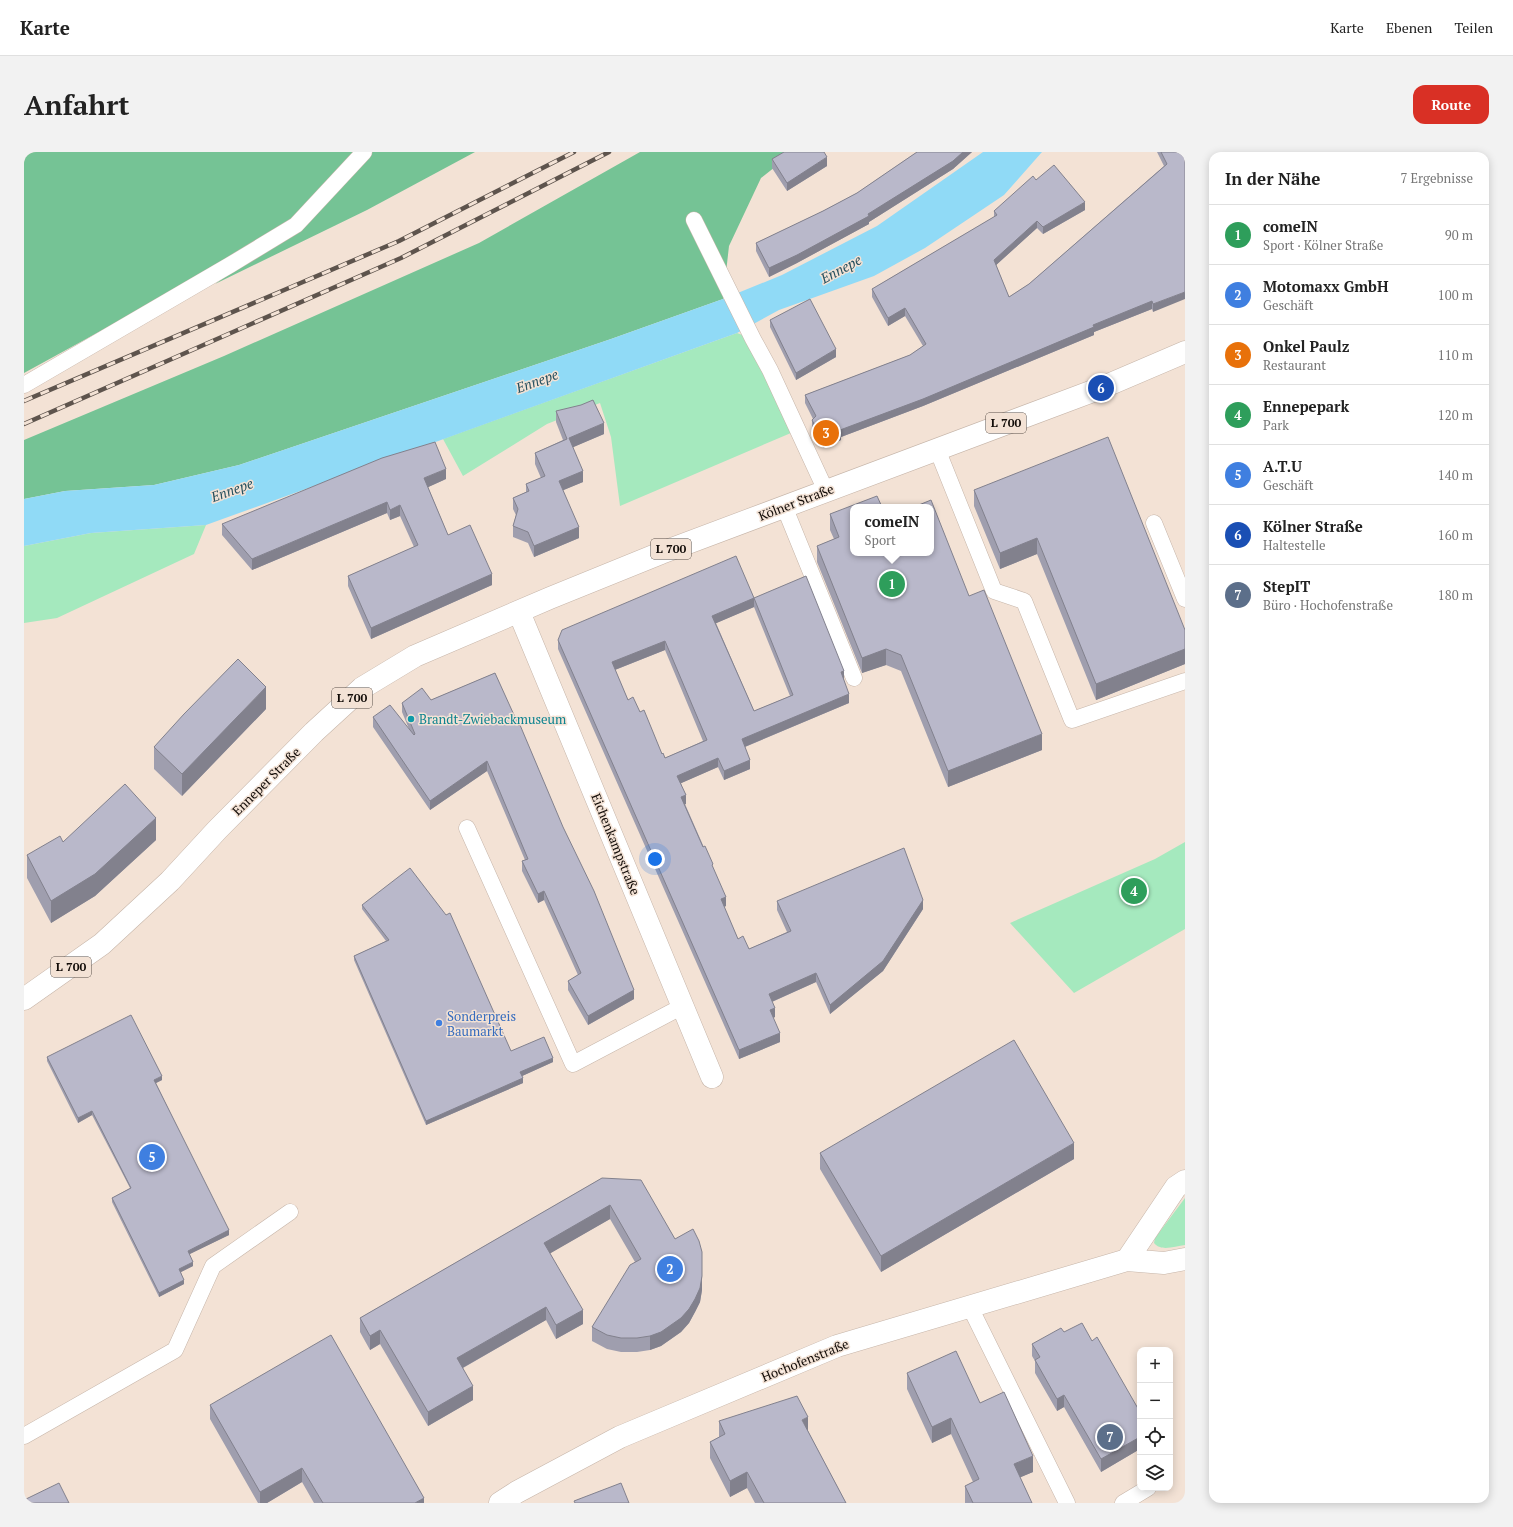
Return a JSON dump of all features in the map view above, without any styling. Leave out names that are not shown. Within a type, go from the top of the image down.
[{"type":"main road","name":"Kölner Straße","points":[[519,612],[654,556],[1101,388],[1185,352]]},
{"type":"main road","name":"Enneper Straße","points":[[29,994],[102,944],[170,881],[217,830],[314,732],[362,688],[415,656],[519,612]]},
{"type":"main road","name":"Eichenkampstraße","points":[[519,612],[712,1077]]},
{"type":"main road","points":[[1127,1260],[1176,1187],[1185,1181]]},
{"type":"main road","name":"Hochofenstraße","points":[[500,1503],[517,1492],[620,1436],[837,1346],[1127,1260],[1164,1263],[1185,1260]]},
{"type":"lane","points":[[24,385],[296,225],[364,152]]},
{"type":"lane","points":[[694,220],[770,370],[826,491]]},
{"type":"lane","points":[[938,449],[994,591],[1024,601],[1072,720],[1185,681]]},
{"type":"lane","points":[[784,506],[854,678]]},
{"type":"lane","points":[[1154,522],[1185,599]]},
{"type":"lane","points":[[467,828],[574,1064],[683,1006]]},
{"type":"lane","points":[[24,1436],[175,1350],[214,1266],[290,1212]]},
{"type":"lane","points":[[970,1306],[1068,1503]]},
{"type":"lane","points":[[1123,1503],[1143,1491]]},
{"type":"green space","points":[[24,152],[361,152],[294,222],[223,264],[24,373]]},
{"type":"green space","points":[[368,152],[475,152],[367,210],[215,284],[298,226]]},
{"type":"green space","points":[[640,152],[794,152],[761,178],[729,246],[723,299],[611,339],[239,465],[154,485],[65,491],[24,499],[24,440],[224,356],[479,243]]},
{"type":"green space","points":[[737,333],[753,339],[798,430],[620,506],[611,437],[600,403],[547,424],[463,476],[443,439]]},
{"type":"green space","points":[[206,525],[194,554],[57,618],[24,623],[24,546],[91,533]]},
{"type":"green space","points":[[1185,842],[1185,929],[1074,993],[1010,923],[1155,859]]},
{"type":"green space","points":[[1185,1198],[1185,1245],[1168,1248],[1157,1246],[1154,1243],[1155,1238]]},
{"type":"water","name":"Ennepe","points":[[983,152],[1042,152],[1004,195],[925,248],[874,276],[779,310],[737,333],[206,525],[91,533],[24,546],[24,499],[65,491],[154,485],[239,465],[611,339],[723,299],[782,275],[877,226]]},
{"type":"building","points":[[784,152],[824,152],[827,157],[787,183],[772,159]]},
{"type":"building","points":[[917,152],[963,152],[953,161],[868,214],[869,216],[797,255],[769,268],[756,243],[857,193]]},
{"type":"building","points":[[1161,152],[1185,152],[1185,292],[1153,304],[1152,301],[1093,325],[1094,327],[923,399],[840,430],[841,433],[823,441],[812,420],[816,416],[805,395],[910,355],[926,344],[905,308],[888,318],[872,289],[997,215],[994,211],[1033,176],[1036,180],[1054,165],[1085,202],[1043,227],[1037,221],[994,260],[1009,297],[1029,284],[1167,164]]},
{"type":"building","points":[[810,299],[836,349],[796,373],[770,320]]},
{"type":"building","points":[[593,400],[604,423],[569,438],[583,471],[559,481],[579,527],[534,546],[528,532],[513,526],[518,509],[513,498],[529,491],[526,484],[545,476],[535,453],[567,439],[556,411],[581,405]]},
{"type":"building","points":[[1108,437],[1185,630],[1185,649],[1096,684],[1037,538],[1000,553],[974,490]]},
{"type":"building","points":[[435,442],[446,469],[424,478],[448,535],[470,525],[492,574],[371,628],[348,576],[418,545],[400,505],[390,510],[387,502],[252,559],[222,524],[382,458]]},
{"type":"building","points":[[877,496],[881,504],[856,504]]},
{"type":"building","points":[[931,500],[933,504],[921,504]]},
{"type":"building","points":[[850,506],[850,556],[934,556],[934,508],[969,596],[984,590],[1042,734],[948,771],[901,655],[886,649],[862,658],[817,546],[839,537],[830,514]]},
{"type":"building","points":[[736,556],[754,598],[806,576],[844,671],[841,672],[849,694],[742,739],[750,760],[724,771],[718,758],[677,776],[686,795],[681,797],[703,847],[705,846],[713,864],[712,865],[726,897],[721,899],[738,939],[743,936],[749,949],[791,931],[777,901],[904,848],[923,900],[883,961],[830,1005],[816,973],[769,994],[775,1008],[770,1010],[780,1033],[739,1050],[558,640],[562,630]],"holes":[[[754,598],[793,695],[754,711],[712,616]],[[665,641],[707,740],[665,758],[644,710],[640,712],[633,697],[628,700],[612,662]]]},
{"type":"building","points":[[238,659],[266,687],[182,774],[154,747]]},
{"type":"building","points":[[495,673],[519,726],[520,725],[563,827],[594,891],[634,990],[588,1016],[568,981],[581,973],[544,891],[538,894],[522,861],[528,859],[487,761],[430,801],[373,717],[390,705],[414,735],[415,734],[402,703],[422,688],[431,700]]},
{"type":"building","points":[[125,784],[156,818],[95,874],[51,901],[27,855],[60,836],[63,842]]},
{"type":"building","name":"Sonderpreis Baumarkt","points":[[410,868],[446,915],[450,913],[511,1051],[544,1037],[553,1058],[520,1072],[523,1078],[426,1121],[354,956],[389,940],[362,905]]},
{"type":"building","points":[[131,1015],[162,1076],[154,1080],[229,1230],[188,1251],[193,1262],[179,1269],[184,1280],[159,1293],[112,1198],[131,1188],[92,1111],[78,1118],[47,1057]]},
{"type":"building","points":[[1014,1040],[1074,1143],[881,1256],[820,1153]]},
{"type":"building","points":[[602,1178],[641,1180],[675,1239],[693,1229],[699,1241],[702,1252],[702,1276],[700,1288],[689,1309],[681,1318],[661,1332],[650,1336],[621,1338],[607,1335],[592,1327],[630,1265],[641,1259],[610,1205],[544,1243],[583,1310],[556,1325],[546,1307],[457,1358],[473,1386],[428,1412],[380,1330],[370,1336],[360,1318]]},
{"type":"building","points":[[1082,1323],[1092,1341],[1097,1337],[1137,1407],[1137,1439],[1101,1459],[1064,1395],[1057,1399],[1035,1360],[1040,1357],[1032,1344],[1061,1328],[1064,1332]]},
{"type":"building","points":[[331,1335],[424,1498],[415,1503],[323,1503],[302,1468],[260,1492],[210,1405]]},
{"type":"building","points":[[956,1351],[980,1403],[1004,1392],[1033,1456],[1014,1464],[1032,1503],[973,1503],[965,1486],[979,1479],[951,1418],[932,1427],[907,1373]]},
{"type":"building","points":[[797,1396],[808,1417],[802,1420],[846,1503],[764,1503],[747,1472],[730,1481],[710,1442],[725,1434],[719,1421]]},
{"type":"building","points":[[59,1483],[69,1503],[24,1503],[24,1500]]},
{"type":"building","points":[[621,1483],[629,1503],[575,1503],[574,1501]]},
{"type":"railway","points":[[24,401],[399,241],[574,152]]},
{"type":"railway","points":[[24,424],[401,258],[609,152]]},
{"type":"place","name":"Kölner Straße","points":[[1101,388]]},
{"type":"place","name":"Onkel Paulz","points":[[826,433]]},
{"type":"place","name":"comeIN","points":[[892,584]]},
{"type":"place","name":"Brandt-Zwiebackmuseum","points":[[411,719]]},
{"type":"place","name":"Ennepepark","points":[[1134,891]]},
{"type":"place","name":"Sonderpreis Baumarkt","points":[[439,1023]]},
{"type":"place","name":"A.T.U","points":[[152,1157]]},
{"type":"place","name":"Motomaxx GmbH","points":[[670,1269]]},
{"type":"place","name":"StepIT","points":[[1110,1437]]}]
